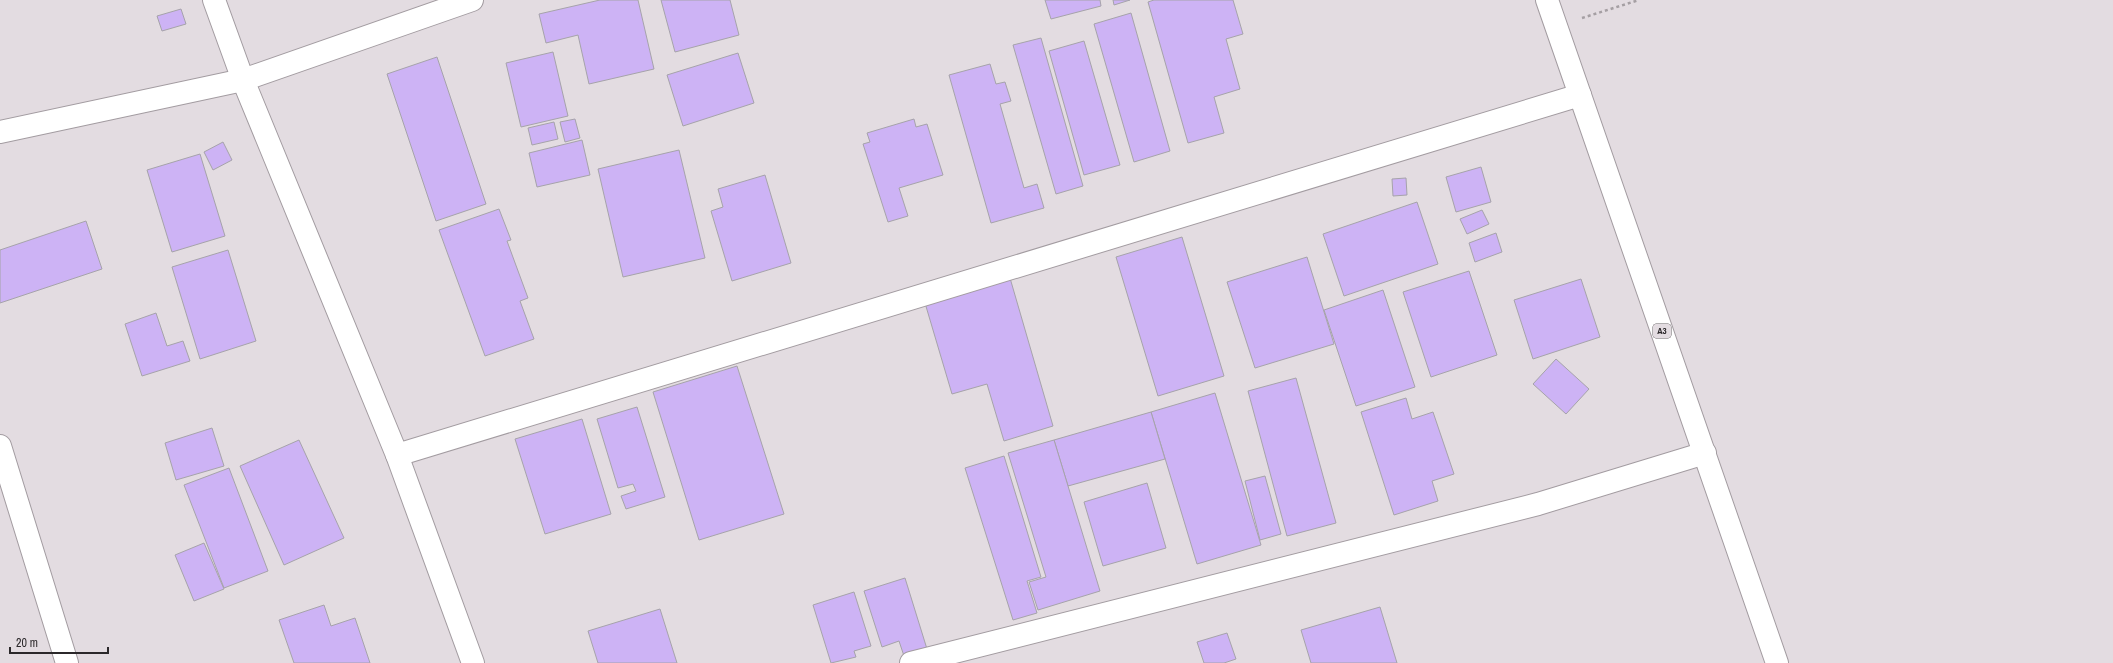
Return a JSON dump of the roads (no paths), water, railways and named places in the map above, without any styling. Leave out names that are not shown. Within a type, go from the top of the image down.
[{"type":"main road","points":[[214,0],[243,80],[397,455],[473,663]]},
{"type":"main road","points":[[0,132],[243,80],[472,0]]},
{"type":"main road","name":"A3","points":[[1547,0],[1777,663]]},
{"type":"main road","points":[[397,455],[1580,95]]},
{"type":"main road","points":[[0,446],[67,663]]},
{"type":"main road","points":[[911,663],[1538,504],[1705,453]]}]
